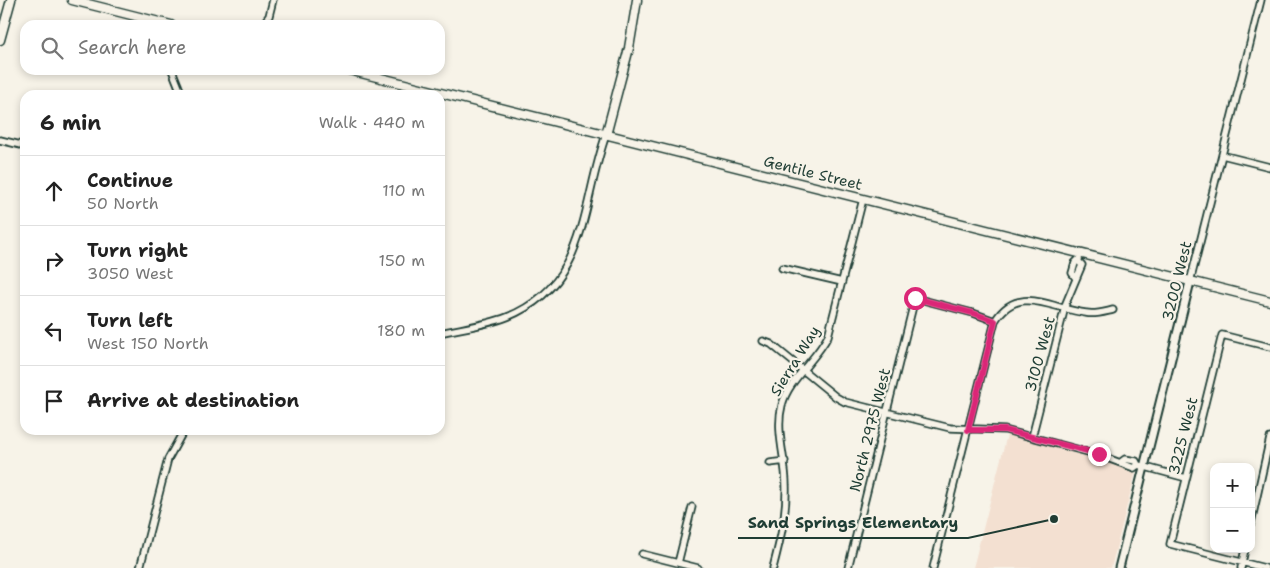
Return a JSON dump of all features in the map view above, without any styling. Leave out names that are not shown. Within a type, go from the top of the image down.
[{"type":"main road","points":[[0,40],[11,0]]},
{"type":"main road","points":[[72,0],[151,20]]},
{"type":"main road","points":[[606,135],[629,48],[637,0]]},
{"type":"main road","name":"Gentile Street","points":[[369,75],[428,90]]},
{"type":"main road","name":"Gentile Street","points":[[445,94],[863,200],[1079,258],[1270,301]]},
{"type":"street","points":[[269,20],[273,0]]},
{"type":"street","name":"3200 West","points":[[1119,568],[1141,466],[1262,0]]},
{"type":"street","points":[[266,20],[269,16]]},
{"type":"street","points":[[174,75],[180,90]]},
{"type":"street","points":[[445,331],[506,317],[538,300],[562,276],[573,257],[606,135]]},
{"type":"street","points":[[0,140],[20,145]]},
{"type":"street","points":[[1222,155],[1270,168]]},
{"type":"street","name":"Sierra Way","points":[[773,568],[786,504],[785,461],[780,426],[782,408],[791,386],[804,371],[828,336],[863,200]]},
{"type":"street","name":"3100 West","points":[[1032,437],[1065,308],[1075,277],[1079,274],[1082,265],[1079,258]]},
{"type":"street","points":[[782,268],[842,282]]},
{"type":"street","name":"North 2975 West","points":[[848,568],[915,298],[973,313],[995,321]]},
{"type":"street","points":[[933,568],[995,321],[1006,308],[1024,300],[1093,314],[1113,310]]},
{"type":"street","name":"3225 West","points":[[1241,565],[1170,544],[1222,335],[1270,347]]},
{"type":"street","points":[[763,341],[771,344],[840,400],[950,428],[1005,430],[1122,462],[1125,458],[1136,461],[1141,466],[1186,478]]},
{"type":"street","points":[[140,568],[168,459],[181,435]]},
{"type":"street","points":[[1254,508],[1270,438]]},
{"type":"street","points":[[770,464],[785,461]]},
{"type":"street","points":[[678,563],[692,508]]},
{"type":"street","points":[[642,554],[698,568]]},
{"type":"street","points":[[1241,565],[1265,568]]},
{"type":"shaded area","points":[[1007,435],[1090,455],[1136,471],[1111,568],[973,568]]},
{"type":"place","name":"Sand Springs Elementary","points":[[1054,519]]},
{"type":"route","points":[[915,298],[973,313],[995,321],[968,430],[1005,430],[1099,454]]}]
